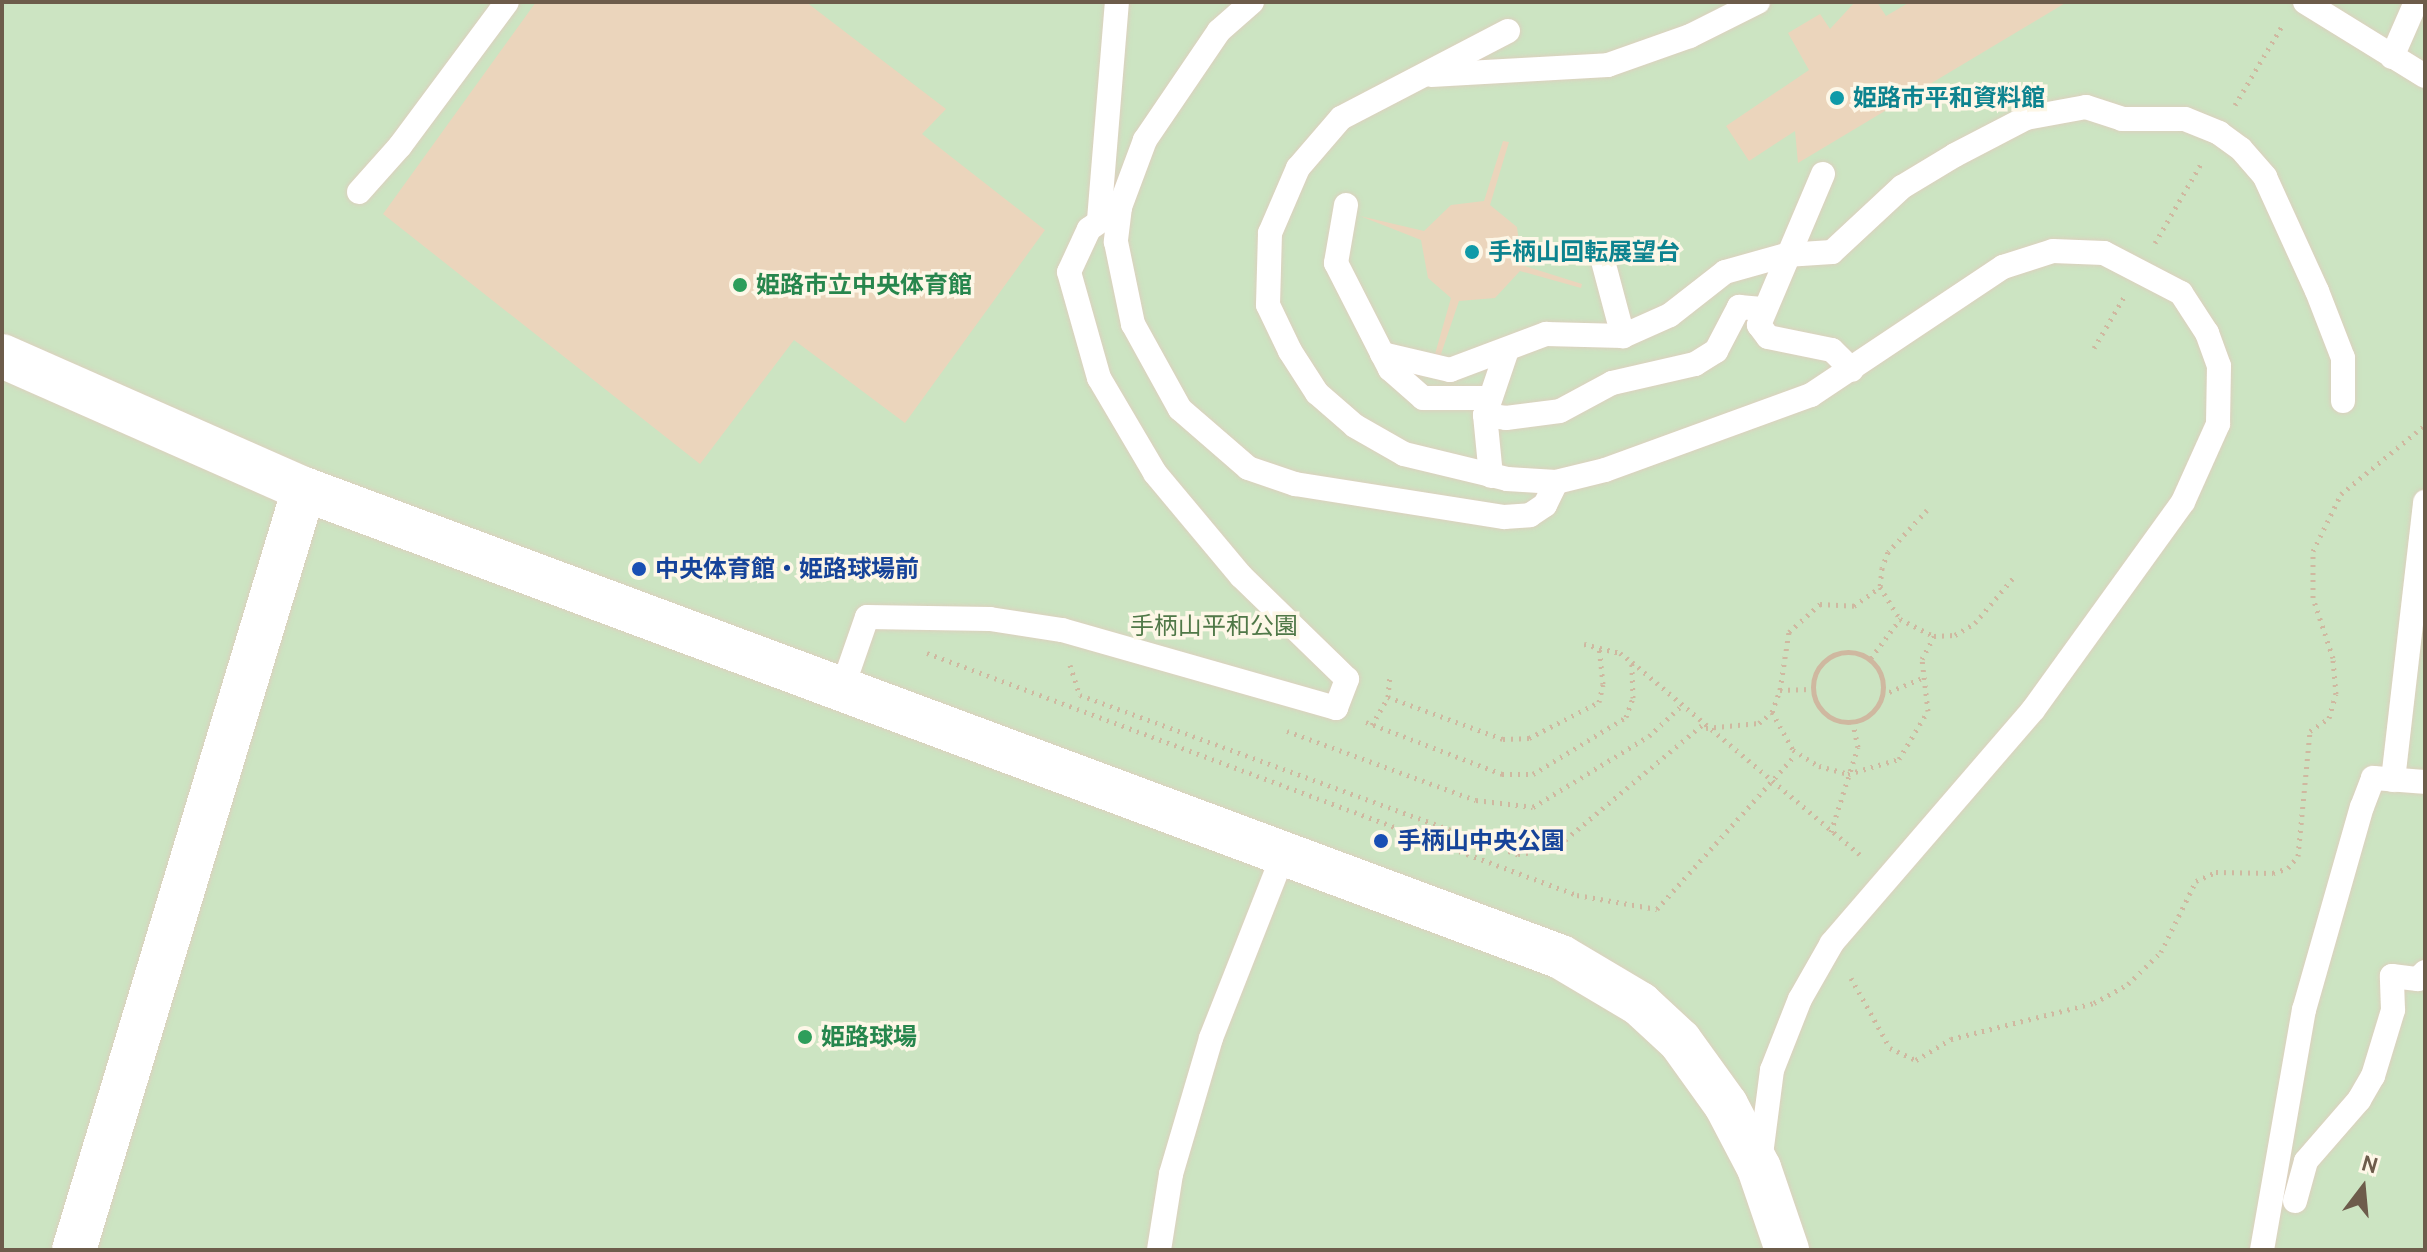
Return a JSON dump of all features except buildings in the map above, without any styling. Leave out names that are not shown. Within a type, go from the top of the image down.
[{"type":"street","points":[[2,356],[304,489],[1285,850],[1561,957],[1616,988],[1680,1041],[1726,1105],[1759,1168],[1787,1250]]},
{"type":"street","points":[[74,1250],[304,489]]},
{"type":"lane","points":[[359,192],[400,146],[507,2]]},
{"type":"lane","points":[[1117,2],[1110,214],[1133,324],[1180,409],[1248,468],[1295,484],[1504,517],[1530,515],[1545,505],[1556,482]]},
{"type":"lane","points":[[843,686],[867,617],[990,619],[1062,630],[1336,708],[1347,679],[1241,576],[1155,473],[1099,378],[1069,272],[1089,229],[1110,214],[1145,140],[1219,31],[1252,2]]},
{"type":"lane","points":[[1425,75],[1608,65],[1690,36],[1758,2]]},
{"type":"lane","points":[[2392,57],[2416,2]]},
{"type":"lane","points":[[2296,8],[2425,76]]},
{"type":"lane","points":[[1508,31],[1341,118],[1298,168],[1270,233],[1268,305],[1317,393],[1355,426],[1404,454],[1491,476],[1556,482],[1730,428],[1811,395],[2003,267],[2053,251],[2104,253],[2140,267],[2181,293],[2207,333],[2219,366],[2218,424],[2183,502],[2033,710],[1834,940],[1800,999],[1772,1070],[1759,1168]]},
{"type":"lane","points":[[1382,354],[1450,370],[1546,334],[1623,336],[1670,315],[1714,276],[1786,255],[1832,252],[1902,187],[2041,113],[2086,107],[2122,119],[2185,119],[2219,133],[2265,177],[2343,358],[2343,401]]},
{"type":"lane","points":[[1823,174],[1762,309],[1759,325],[1768,337],[1832,350],[1852,370]]},
{"type":"lane","points":[[1346,205],[1336,263],[1382,354],[1400,382],[1423,398],[1486,406],[1506,418],[1560,411],[1621,380],[1695,364],[1716,351],[1739,307],[1762,309]]},
{"type":"lane","points":[[1603,261],[1623,336]]},
{"type":"lane","points":[[1491,476],[1486,406],[1507,350]]},
{"type":"lane","points":[[2393,780],[2425,502]]},
{"type":"lane","points":[[2262,1250],[2304,1010],[2362,807],[2373,778],[2425,782]]},
{"type":"lane","points":[[1159,1250],[1171,1174],[1211,1038],[1285,850]]},
{"type":"lane","points":[[2295,1201],[2313,1149],[2359,1100],[2373,1076],[2393,1010],[2392,976],[2418,979],[2425,972]]},
{"type":"lane","points":[[2282,1138],[2313,1149]]},
{"type":"path","points":[[2094,348],[2296,8]]},
{"type":"path","points":[[1834,940],[1867,1015],[1890,1048],[1916,1060],[1951,1039],[2094,1003],[2128,984],[2161,952],[2196,881],[2216,872],[2273,873],[2288,868],[2298,856],[2310,731],[2329,718],[2336,694],[2333,658],[2313,598],[2313,551],[2341,494],[2425,425]]},
{"type":"path","points":[[1062,630],[1080,695],[1518,854],[1553,850],[1704,727],[1759,723],[1772,712],[1780,690],[1789,632],[1820,604],[1854,606],[1880,587],[1888,552],[1927,510]]},
{"type":"path","points":[[1880,587],[1900,619],[1934,636],[1955,635],[1975,623],[2014,577]]},
{"type":"path","points":[[1871,658],[1900,619]]},
{"type":"path","points":[[862,628],[1577,895],[1657,909],[1796,754]]},
{"type":"path","points":[[1772,712],[1796,754],[1848,774],[1899,759],[1928,711],[1922,678],[1925,649],[1934,636]]},
{"type":"path","points":[[1584,644],[1599,647],[1632,662],[1680,707],[1889,877]]},
{"type":"path","points":[[1388,697],[1503,739],[1541,735],[1599,702],[1603,684],[1599,647]]},
{"type":"path","points":[[1845,651],[1871,658],[1885,683],[1877,710],[1853,723],[1825,716],[1811,689],[1820,664],[1845,651]]},
{"type":"path","points":[[1336,708],[1372,725],[1502,774],[1533,774],[1626,717],[1633,698],[1632,662]]},
{"type":"path","points":[[1372,725],[1388,697],[1390,676]]},
{"type":"path","points":[[1881,695],[1922,678]]},
{"type":"path","points":[[1780,690],[1811,689]]},
{"type":"path","points":[[1284,730],[1476,800],[1533,807],[1649,736],[1680,707]]},
{"type":"path","points":[[1831,832],[1858,747],[1853,723]]},
{"type":"green space","name":"手柄山平和公園","points":[[2,2],[2425,2],[2425,1250],[2,1250]]},
{"type":"place","name":"姫路市平和資料館","points":[[1837,98]]},
{"type":"place","name":"手柄山回転展望台","points":[[1472,252]]},
{"type":"place","name":"姫路市立中央体育館","points":[[740,285]]},
{"type":"place","name":"中央体育館・姫路球場前","points":[[639,569]]},
{"type":"place","name":"手柄山中央公園","points":[[1381,841]]},
{"type":"place","name":"姫路球場","points":[[805,1037]]}]
